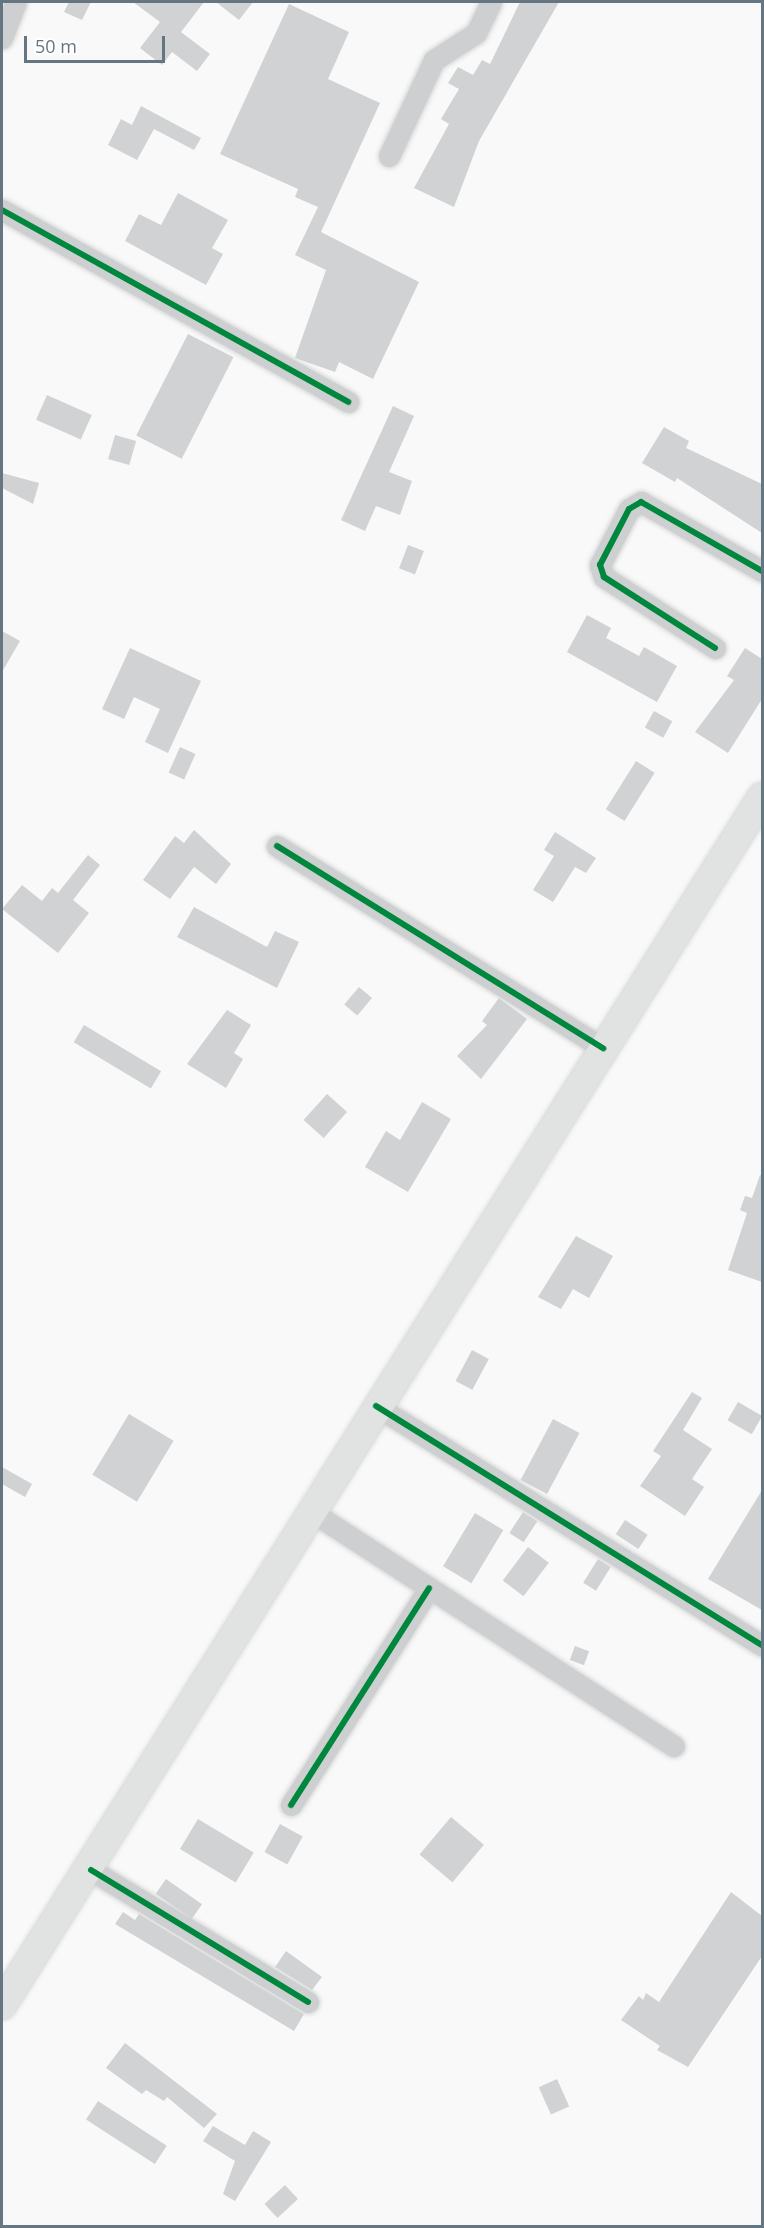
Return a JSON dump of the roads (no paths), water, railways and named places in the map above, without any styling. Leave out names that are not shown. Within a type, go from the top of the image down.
[{"type":"main road","points":[[2,2005],[91,1870],[376,1406],[762,797]]},
{"type":"street","points":[[2,38],[16,2]]},
{"type":"street","points":[[389,156],[434,60],[476,33],[491,2]]},
{"type":"street","points":[[2,210],[348,402]]},
{"type":"street","points":[[715,648],[604,577],[600,564],[630,509],[641,502],[762,571]]},
{"type":"street","points":[[277,846],[603,1048]]},
{"type":"street","points":[[376,1406],[762,1645]]},
{"type":"street","points":[[312,1512],[674,1746]]},
{"type":"street","points":[[291,1805],[429,1588]]},
{"type":"street","points":[[91,1870],[308,2002]]}]
